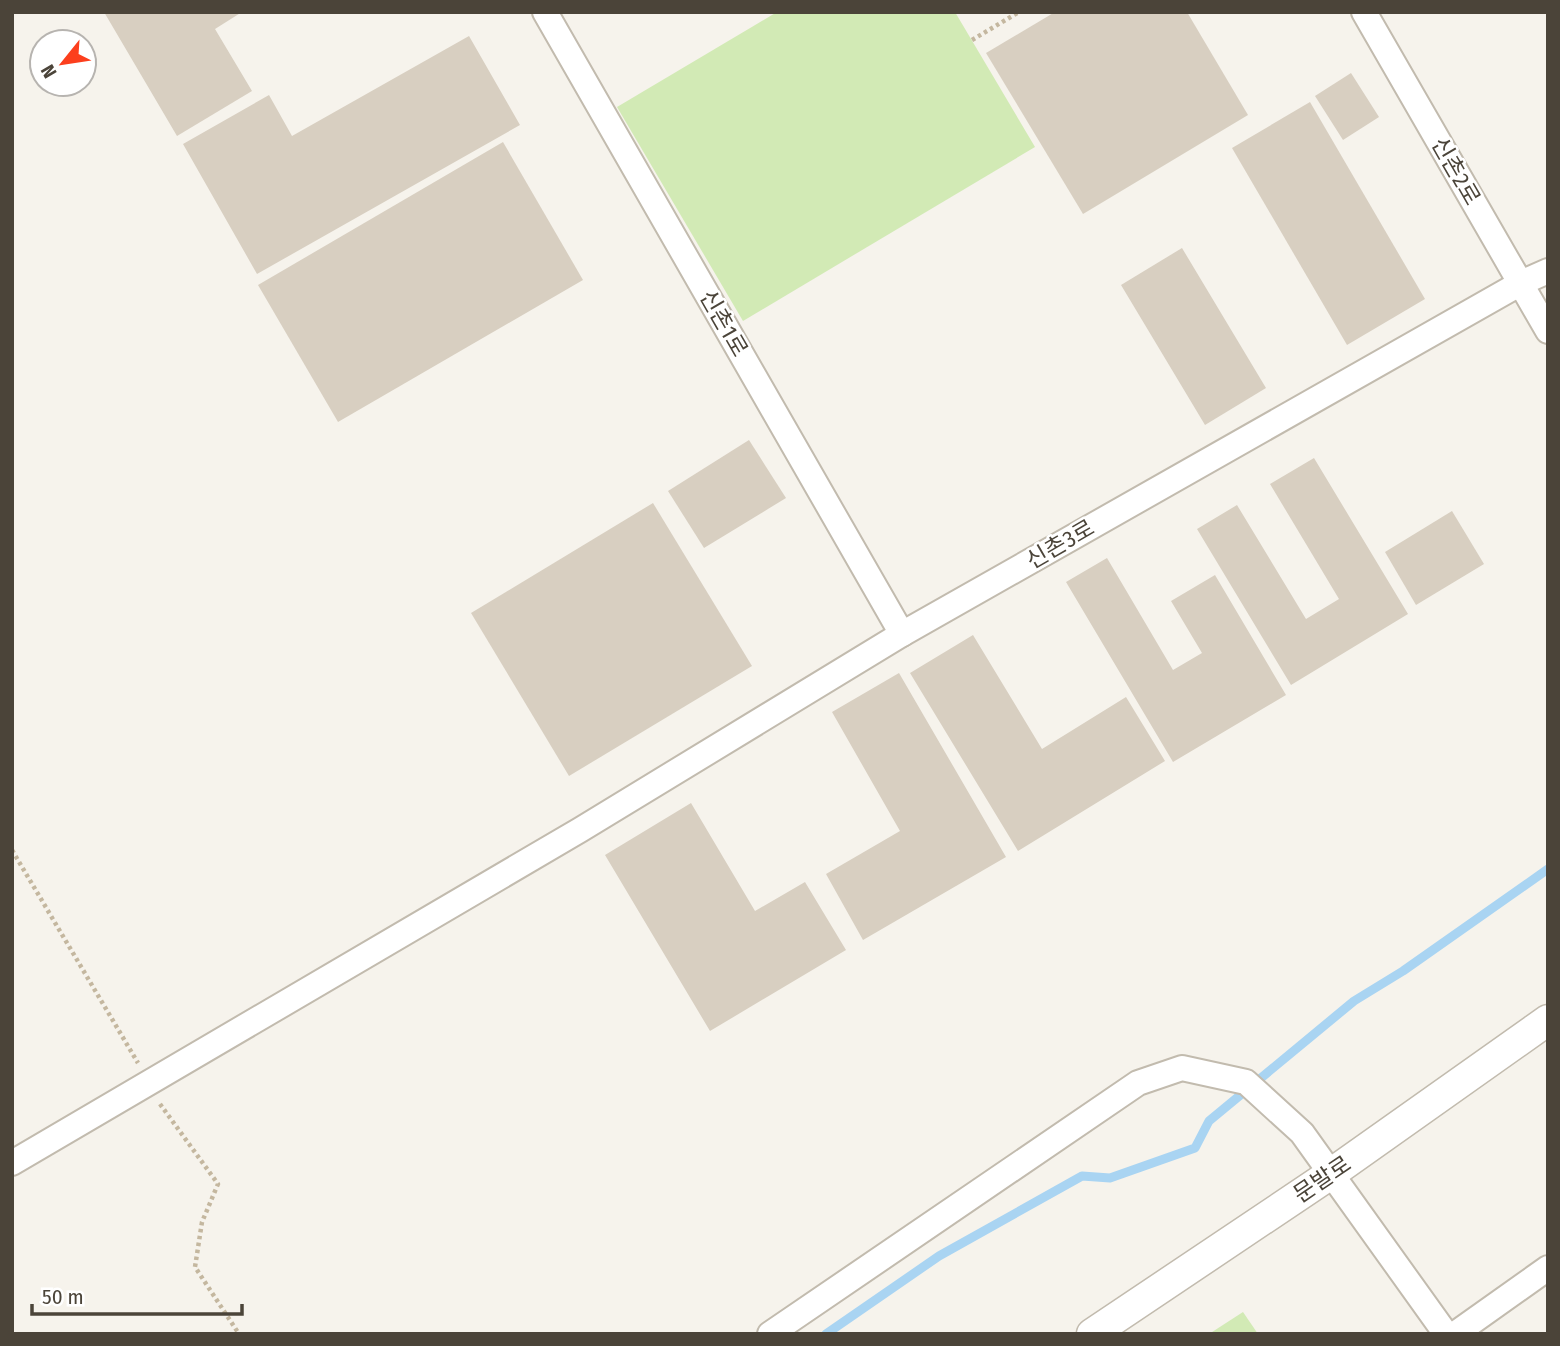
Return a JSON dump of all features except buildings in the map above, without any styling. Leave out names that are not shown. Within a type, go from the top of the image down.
[{"type":"street","name":"신촌1로","points":[[545,12],[902,634]]},
{"type":"street","name":"신촌2로","points":[[1364,12],[1548,331]]},
{"type":"street","name":"신촌3로","points":[[12,1163],[580,831],[902,634],[1521,283],[1548,271]]},
{"type":"street","name":"문발로","points":[[1092,1334],[1332,1173],[1548,1020]]},
{"type":"street","points":[[770,1334],[1138,1083],[1182,1068],[1246,1082],[1302,1133],[1446,1334]]},
{"type":"street","points":[[1455,1334],[1548,1268]]},
{"type":"path","points":[[972,40],[1019,12]]},
{"type":"green space","points":[[777,12],[955,12],[1035,147],[743,321],[617,107]]},
{"type":"green space","points":[[1243,1312],[1258,1334],[1209,1334]]},
{"type":"waterway","points":[[826,1334],[939,1256],[1082,1176],[1110,1178],[1195,1148],[1209,1121],[1354,1001],[1403,971],[1548,869]]}]
